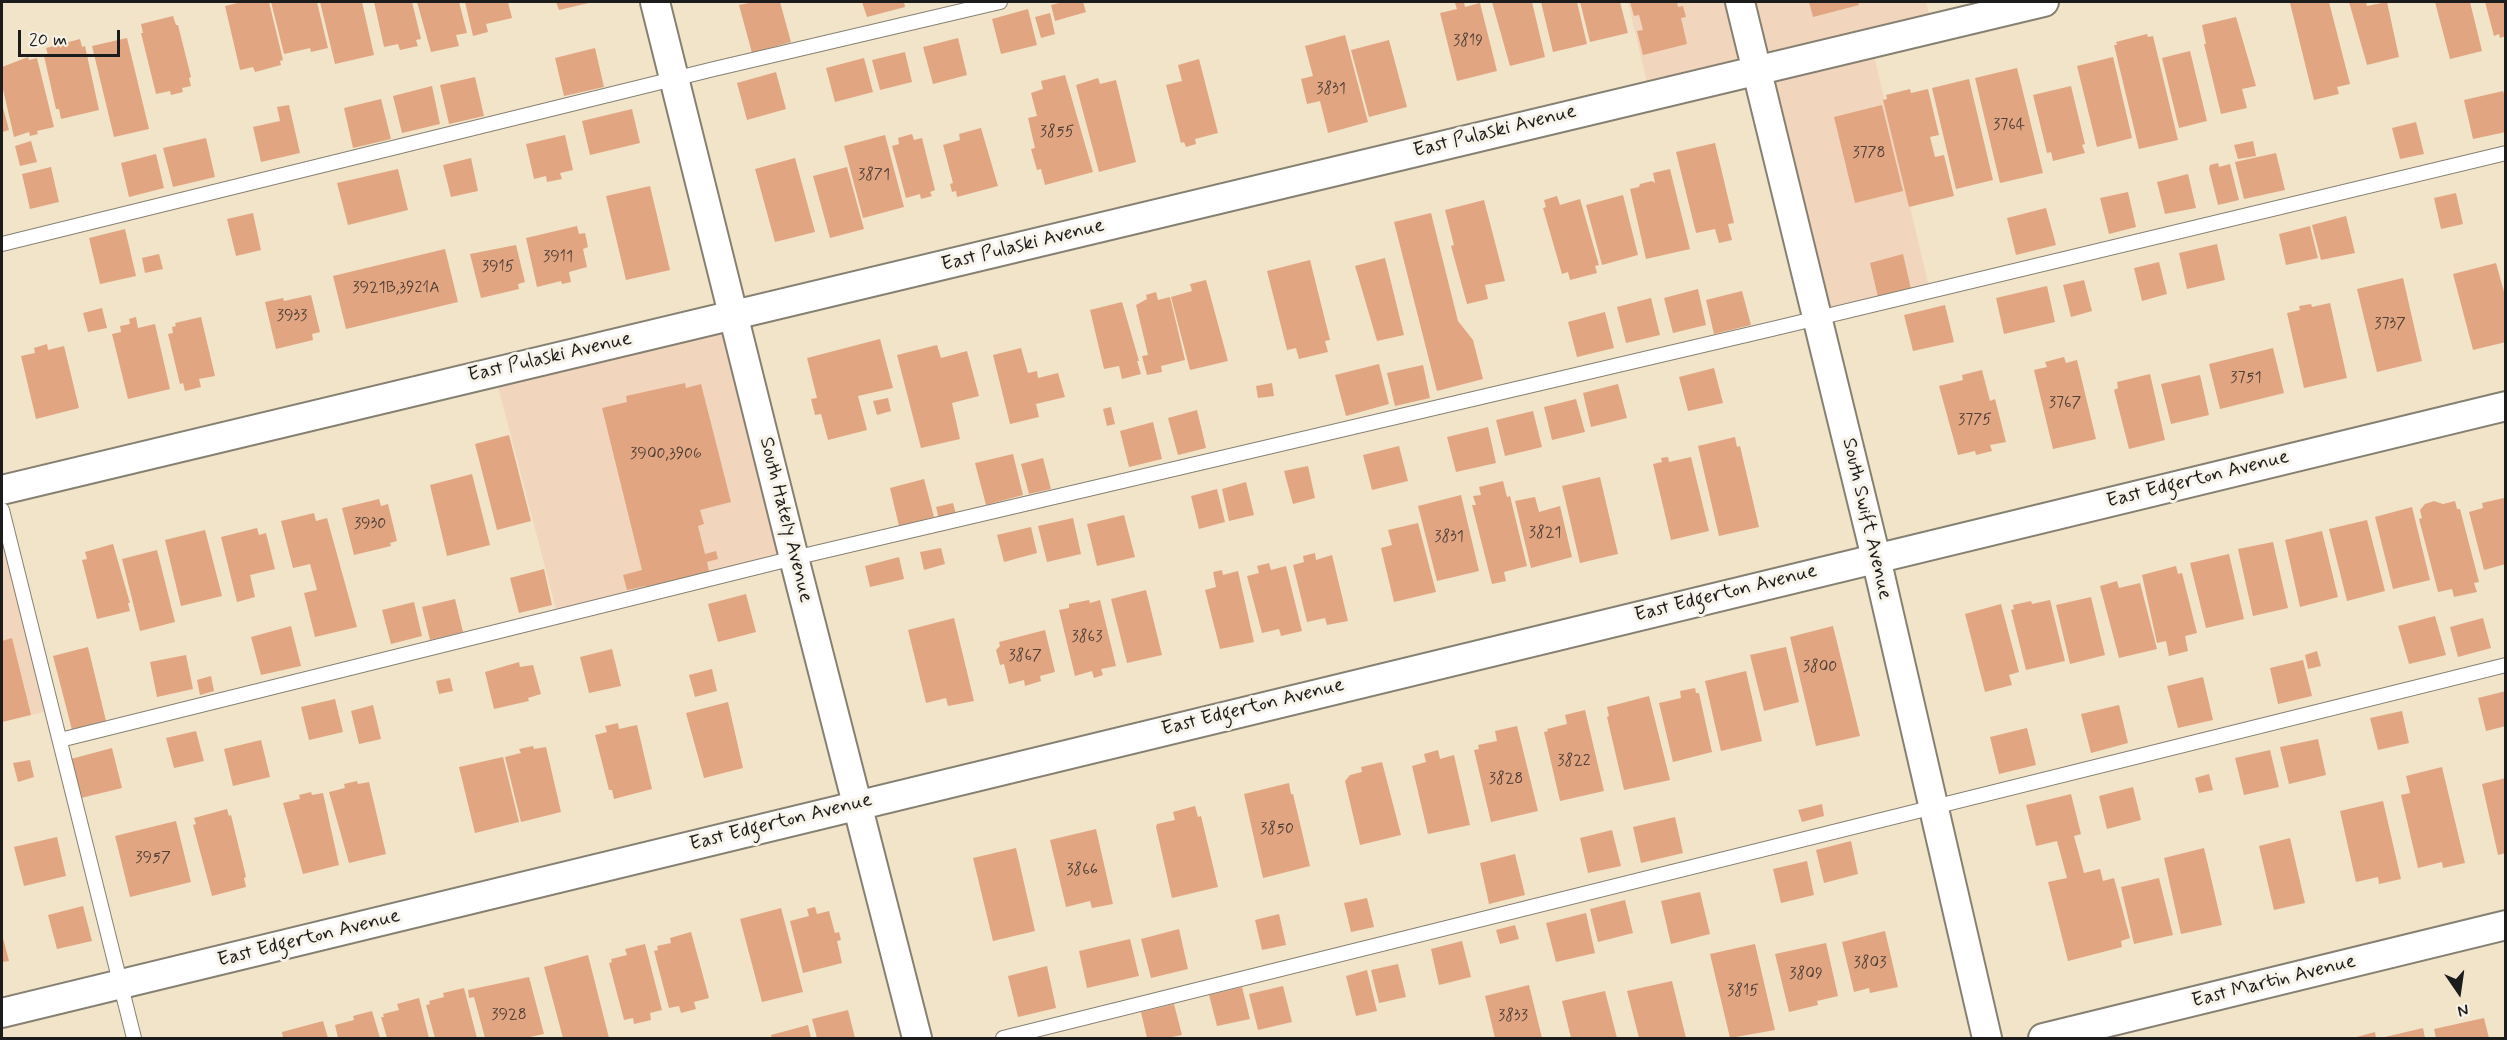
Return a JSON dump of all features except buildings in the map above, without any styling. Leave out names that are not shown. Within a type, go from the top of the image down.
[{"type":"street","name":"South Hately Avenue","points":[[655,2],[917,1038]]},
{"type":"street","name":"South Swift Avenue","points":[[1740,2],[1876,558],[1987,1038]]},
{"type":"street","name":"East Pulaski Avenue","points":[[2,490],[2044,2]]},
{"type":"street","name":"East Edgerton Avenue","points":[[2,1013],[2505,406]]},
{"type":"street","name":"East Martin Avenue","points":[[2043,1038],[2505,925]]},
{"type":"lane","points":[[2,244],[675,78],[1000,2]]},
{"type":"lane","points":[[60,740],[794,558],[1818,318],[2505,153]]},
{"type":"lane","points":[[2,510],[134,1038]]},
{"type":"lane","points":[[1003,1038],[2505,665]]},
{"type":"shaded area","points":[[1628,2],[1926,2],[1933,28],[1871,43],[1930,291],[1818,318],[1758,70],[1650,95]]},
{"type":"shaded area","points":[[734,316],[793,558],[558,617],[494,371]]},
{"type":"shaded area","points":[[2,510],[52,710],[2,722]]}]
